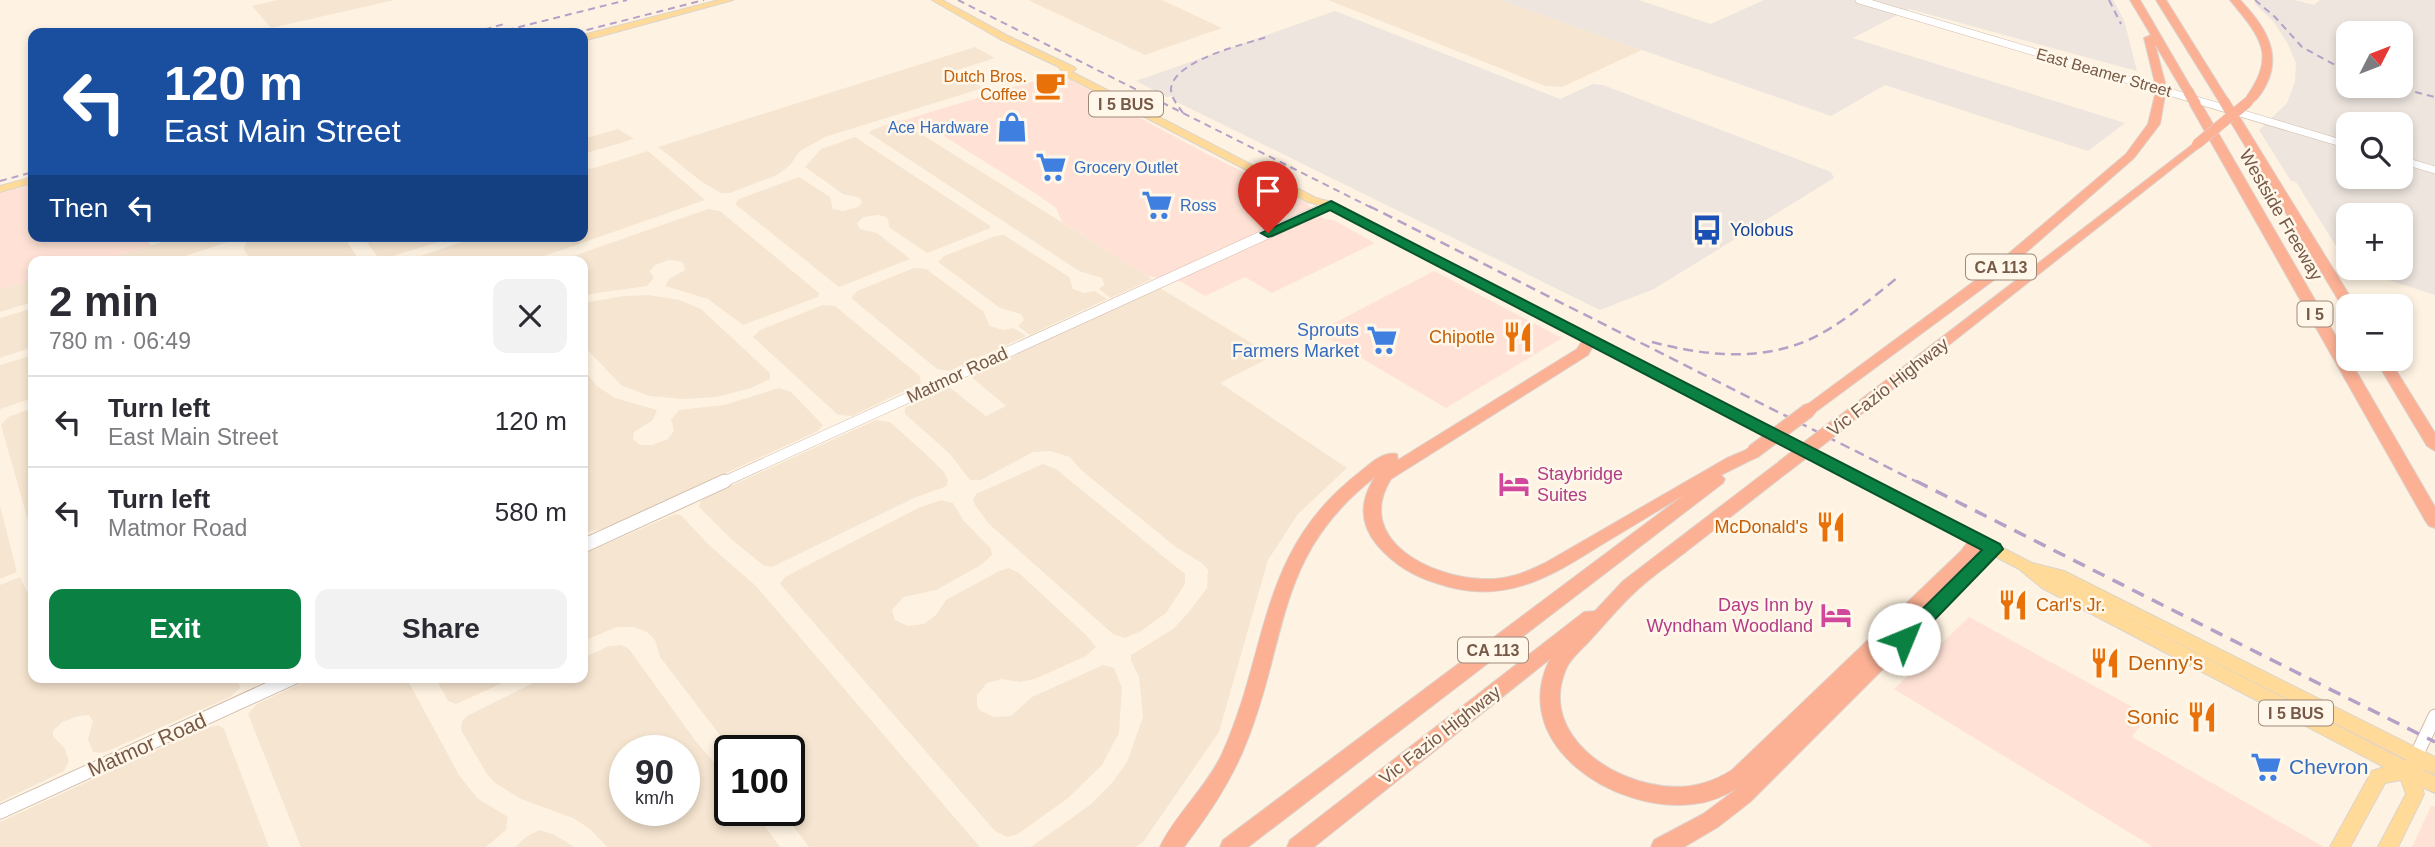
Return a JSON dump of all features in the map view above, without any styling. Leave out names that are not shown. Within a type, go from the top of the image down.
[{"type":"highway","name":"Westside Freeway","points":[[2135,0],[2435,522]]},
{"type":"highway","name":"Westside Freeway","points":[[2161,0],[2342,294]]},
{"type":"highway","name":"Vic Fazio Highway","points":[[1298,847],[2248,102],[2263,87],[2269,64],[2267,42],[2235,0]]},
{"type":"highway","name":"Vic Fazio Highway","points":[[1231,847],[1993,274],[2130,156],[2154,124],[2160,89],[2144,15]]},
{"type":"highway","points":[[1589,341],[1583,352],[1385,475],[1376,488],[1371,517],[1386,545],[1406,562],[1447,579],[1478,585],[1518,582],[1552,567],[1719,468],[1753,452]]},
{"type":"highway","points":[[1171,847],[1221,776],[1238,738],[1282,590],[1309,535],[1328,510],[1356,483],[1389,459],[1589,341]]},
{"type":"highway","points":[[2389,371],[2435,446]]},
{"type":"highway","points":[[1629,586],[1558,663],[1550,678],[1547,703],[1553,726],[1566,746],[1589,767],[1621,785],[1656,794],[1689,796],[1721,789],[1739,776],[1967,555],[1986,545]]},
{"type":"highway","points":[[1662,847],[1728,810],[1753,787],[1986,545]]},
{"type":"main road","points":[[588,37],[729,0]]},
{"type":"main road","name":"I 5 BUS","points":[[936,0],[1063,67],[1067,73],[1312,200],[1331,205],[2025,565],[2059,575],[2370,733],[2435,785]]},
{"type":"main road","points":[[0,189],[28,181]]},
{"type":"main road","name":"I 5 BUS","points":[[2025,565],[2048,584],[2412,764],[2435,766]]},
{"type":"main road","points":[[2101,611],[2119,611],[2150,627],[2183,638]]},
{"type":"main road","points":[[2340,847],[2379,776],[2412,764],[2415,794],[2388,847]]},
{"type":"street","name":"East Beamer Street","points":[[1858,0],[2336,141]]},
{"type":"street","points":[[2413,164],[2435,170]]},
{"type":"street","name":"Matmor Road","points":[[588,544],[1331,205]]},
{"type":"street","name":"Matmor Road","points":[[0,812],[282,683]]},
{"type":"street","points":[[2412,764],[2435,716]]},
{"type":"shaded area","points":[[278,0],[395,0],[271,28],[252,6]]},
{"type":"shaded area","points":[[1028,0],[1162,0],[1222,28],[1145,55]]},
{"type":"shaded area","points":[[1328,0],[1499,0],[1642,50],[1562,87],[1545,86]]},
{"type":"shaded area","points":[[1499,0],[1639,0],[1711,24],[1764,0],[2113,0],[2124,20],[2137,71],[1909,9],[1853,38],[2125,123],[2088,151],[1885,85],[1831,116]]},
{"type":"shaded area","points":[[2258,0],[2294,0],[2314,5],[2320,0],[2435,0],[2435,295],[2388,280],[2413,280],[2413,203],[2336,203],[2336,246],[2259,130],[2287,103],[2295,82],[2296,63],[2288,44],[2273,21],[2254,3]]},
{"type":"shaded area","points":[[1335,11],[1560,99],[1593,84],[1603,85],[1831,172],[1834,178],[1654,289],[1600,310],[1175,101],[1173,96],[1167,97],[1136,81]]},
{"type":"shaded area","points":[[975,47],[995,58],[954,71],[983,88],[825,137],[800,151],[790,165],[777,175],[730,193],[721,193],[702,182],[658,147]]},
{"type":"shaded area","points":[[1054,75],[1065,77],[1205,153],[1305,202],[1323,219],[1333,220],[1375,243],[1272,293],[1245,277],[1205,296],[1180,281],[1147,276],[1062,222],[1056,208],[1035,193],[942,135],[913,129],[901,121]]},
{"type":"shaded area","points":[[899,120],[1152,279],[1111,298],[1099,289],[1104,285],[1102,278],[1079,271],[869,133]]},
{"type":"shaded area","points":[[618,129],[634,139],[588,153],[588,138]]},
{"type":"shaded area","points":[[855,137],[991,228],[927,253],[890,228],[887,217],[863,217],[857,223],[860,229],[877,233],[910,259],[839,287],[735,204],[739,199],[799,177],[830,197],[833,209],[843,211],[858,207],[862,202],[860,198],[843,194],[805,167],[821,149]]},
{"type":"shaded area","points":[[648,151],[705,200],[588,241],[588,168],[591,169]]},
{"type":"shaded area","points":[[28,186],[28,242],[149,242],[151,246],[116,256],[28,256],[28,282],[0,290],[0,193]]},
{"type":"shaded area","points":[[708,209],[720,211],[819,293],[818,297],[743,325],[708,299],[665,286],[669,279],[685,270],[683,262],[669,260],[655,265],[650,271],[654,278],[647,286],[588,294],[588,256],[573,256]]},
{"type":"shaded area","points":[[1004,235],[1069,277],[1073,289],[1084,293],[1095,291],[1107,299],[1030,335],[1018,326],[1024,320],[1021,314],[1000,308],[938,262],[944,256]]},
{"type":"shaded area","points":[[162,242],[228,242],[185,256],[114,256]]},
{"type":"shaded area","points":[[246,242],[347,242],[357,256],[248,256],[244,249]]},
{"type":"shaded area","points":[[367,242],[438,242],[393,256],[377,256]]},
{"type":"shaded area","points":[[462,242],[585,242],[544,256],[420,256]]},
{"type":"shaded area","points":[[914,268],[926,269],[983,311],[990,326],[1003,330],[1014,328],[1026,336],[949,371],[937,369],[851,298],[857,291]]},
{"type":"shaded area","points":[[1434,271],[1562,338],[1446,408],[1317,332]]},
{"type":"shaded area","points":[[28,280],[28,304],[0,312],[0,288]]},
{"type":"shaded area","points":[[1160,288],[1273,356],[1220,383],[1347,468],[1298,514],[1268,560],[1219,732],[1143,842],[1136,847],[1031,847],[1090,805],[1112,783],[1127,762],[1143,717],[1139,677],[1131,655],[1173,629],[1188,613],[1207,588],[1208,570],[1081,470],[1070,457],[1050,451],[1033,452],[981,480],[970,480],[950,454],[905,414],[905,408],[948,386],[986,416],[1006,406],[970,376]]},
{"type":"shaded area","points":[[649,295],[680,300],[701,309],[770,373],[770,379],[751,388],[717,397],[683,399],[649,396],[621,385],[588,350],[588,302]]},
{"type":"shaded area","points":[[823,305],[835,306],[920,376],[921,383],[852,416],[838,415],[753,337],[760,330]]},
{"type":"shaded area","points":[[28,310],[28,349],[0,358],[0,318]]},
{"type":"shaded area","points":[[28,357],[28,400],[0,409],[0,365]]},
{"type":"shaded area","points":[[588,375],[597,386],[615,398],[657,410],[653,420],[634,432],[633,439],[640,445],[652,445],[668,439],[674,431],[671,420],[679,410],[724,405],[779,388],[791,392],[823,425],[818,431],[603,529],[588,532]]},
{"type":"shaded area","points":[[28,410],[28,520],[1,425],[8,417]]},
{"type":"shaded area","points":[[876,420],[890,422],[928,456],[944,472],[948,480],[947,486],[914,498],[772,567],[763,565],[731,539],[699,507],[706,497]]},
{"type":"shaded area","points":[[1043,464],[1056,469],[1185,574],[1185,584],[1166,613],[1141,631],[1125,638],[1113,634],[989,524],[975,505],[973,500],[976,494]]},
{"type":"shaded area","points":[[941,500],[953,503],[964,521],[991,549],[992,555],[981,565],[936,590],[904,597],[892,610],[895,620],[908,626],[924,624],[936,615],[946,600],[1009,568],[1019,573],[1096,647],[1086,656],[1035,679],[1019,682],[1002,679],[987,683],[977,695],[977,706],[981,711],[994,717],[1011,716],[1032,697],[1103,665],[1114,668],[1122,688],[1119,733],[1102,765],[1068,798],[1018,834],[1007,837],[995,831],[780,584],[785,577],[918,508]]},
{"type":"shaded area","points":[[0,506],[17,572],[0,579]]},
{"type":"shaded area","points":[[675,514],[681,515],[709,545],[756,586],[980,847],[809,847],[793,826],[805,826],[805,735],[720,735],[660,657],[655,640],[647,632],[634,627],[617,627],[588,639],[588,552]]},
{"type":"shaded area","points":[[20,577],[28,594],[28,683],[239,683],[240,688],[230,697],[103,753],[93,752],[88,739],[93,721],[89,715],[62,722],[53,731],[53,736],[65,749],[69,761],[64,771],[0,802],[0,585]]},
{"type":"shaded area","points":[[1969,617],[2147,715],[2132,737],[2324,847],[2153,847],[1894,689]]},
{"type":"shaded area","points":[[621,645],[629,649],[691,735],[609,735],[609,826],[700,826],[700,746],[714,762],[714,826],[765,826],[780,847],[607,847],[590,829],[573,818],[521,799],[495,783],[461,730],[462,721],[533,683],[588,683],[588,656],[609,646]]},
{"type":"shaded area","points":[[302,683],[409,683],[459,775],[477,798],[508,817],[506,830],[486,847],[301,847],[248,714],[257,704]]},
{"type":"shaded area","points":[[438,683],[503,683],[456,704],[448,701]]},
{"type":"shaded area","points":[[218,725],[224,729],[269,847],[0,847],[0,822],[202,729]]},
{"type":"shaded area","points":[[2431,806],[2435,806],[2435,847],[2412,847]]},
{"type":"shaded area","points":[[540,830],[555,835],[574,847],[515,847]]},
{"type":"railway","points":[[515,28],[627,0]]},
{"type":"railway","points":[[588,30],[704,0]]},
{"type":"railway","points":[[958,0],[1372,208]]},
{"type":"railway","points":[[2109,0],[2121,24]]},
{"type":"railway","points":[[2255,0],[2275,17],[2302,47],[2336,65]]},
{"type":"railway","points":[[490,28],[504,24]]},
{"type":"railway","points":[[1183,113],[1171,92],[1172,84],[1178,75],[1201,59],[1270,36]]},
{"type":"railway","points":[[2413,91],[2435,97]]},
{"type":"railway","points":[[0,181],[28,173]]},
{"type":"railway","points":[[1369,206],[1919,483]]},
{"type":"railway","points":[[1652,342],[1717,354],[1761,353],[1783,349],[1804,342],[1834,326],[1897,278]]},
{"type":"railway","points":[[1916,481],[2435,742]]},
{"type":"place","name":"Dutch Bros. Coffee","points":[[1050,85]]},
{"type":"place","name":"Ace Hardware","points":[[1012,127]]},
{"type":"place","name":"Grocery Outlet","points":[[1051,167]]},
{"type":"place","name":"Ross","points":[[1157,205]]},
{"type":"place","name":"Yolobus","points":[[1707,230]]},
{"type":"place","name":"Chipotle","points":[[1518,337]]},
{"type":"place","name":"Sprouts Farmers Market","points":[[1382,340]]},
{"type":"place","name":"Staybridge Suites","points":[[1514,484]]},
{"type":"place","name":"McDonald's","points":[[1831,527]]},
{"type":"place","name":"Carl's Jr.","points":[[2013,605]]},
{"type":"place","name":"Days Inn by Wyndham Woodland","points":[[1836,615]]},
{"type":"place","name":"Denny's","points":[[2105,663]]},
{"type":"place","name":"Sonic","points":[[2202,717]]},
{"type":"place","name":"Chevron","points":[[2266,767]]},
{"type":"route","points":[[1268,233],[1331,205],[1994,549],[1904,639]]}]
